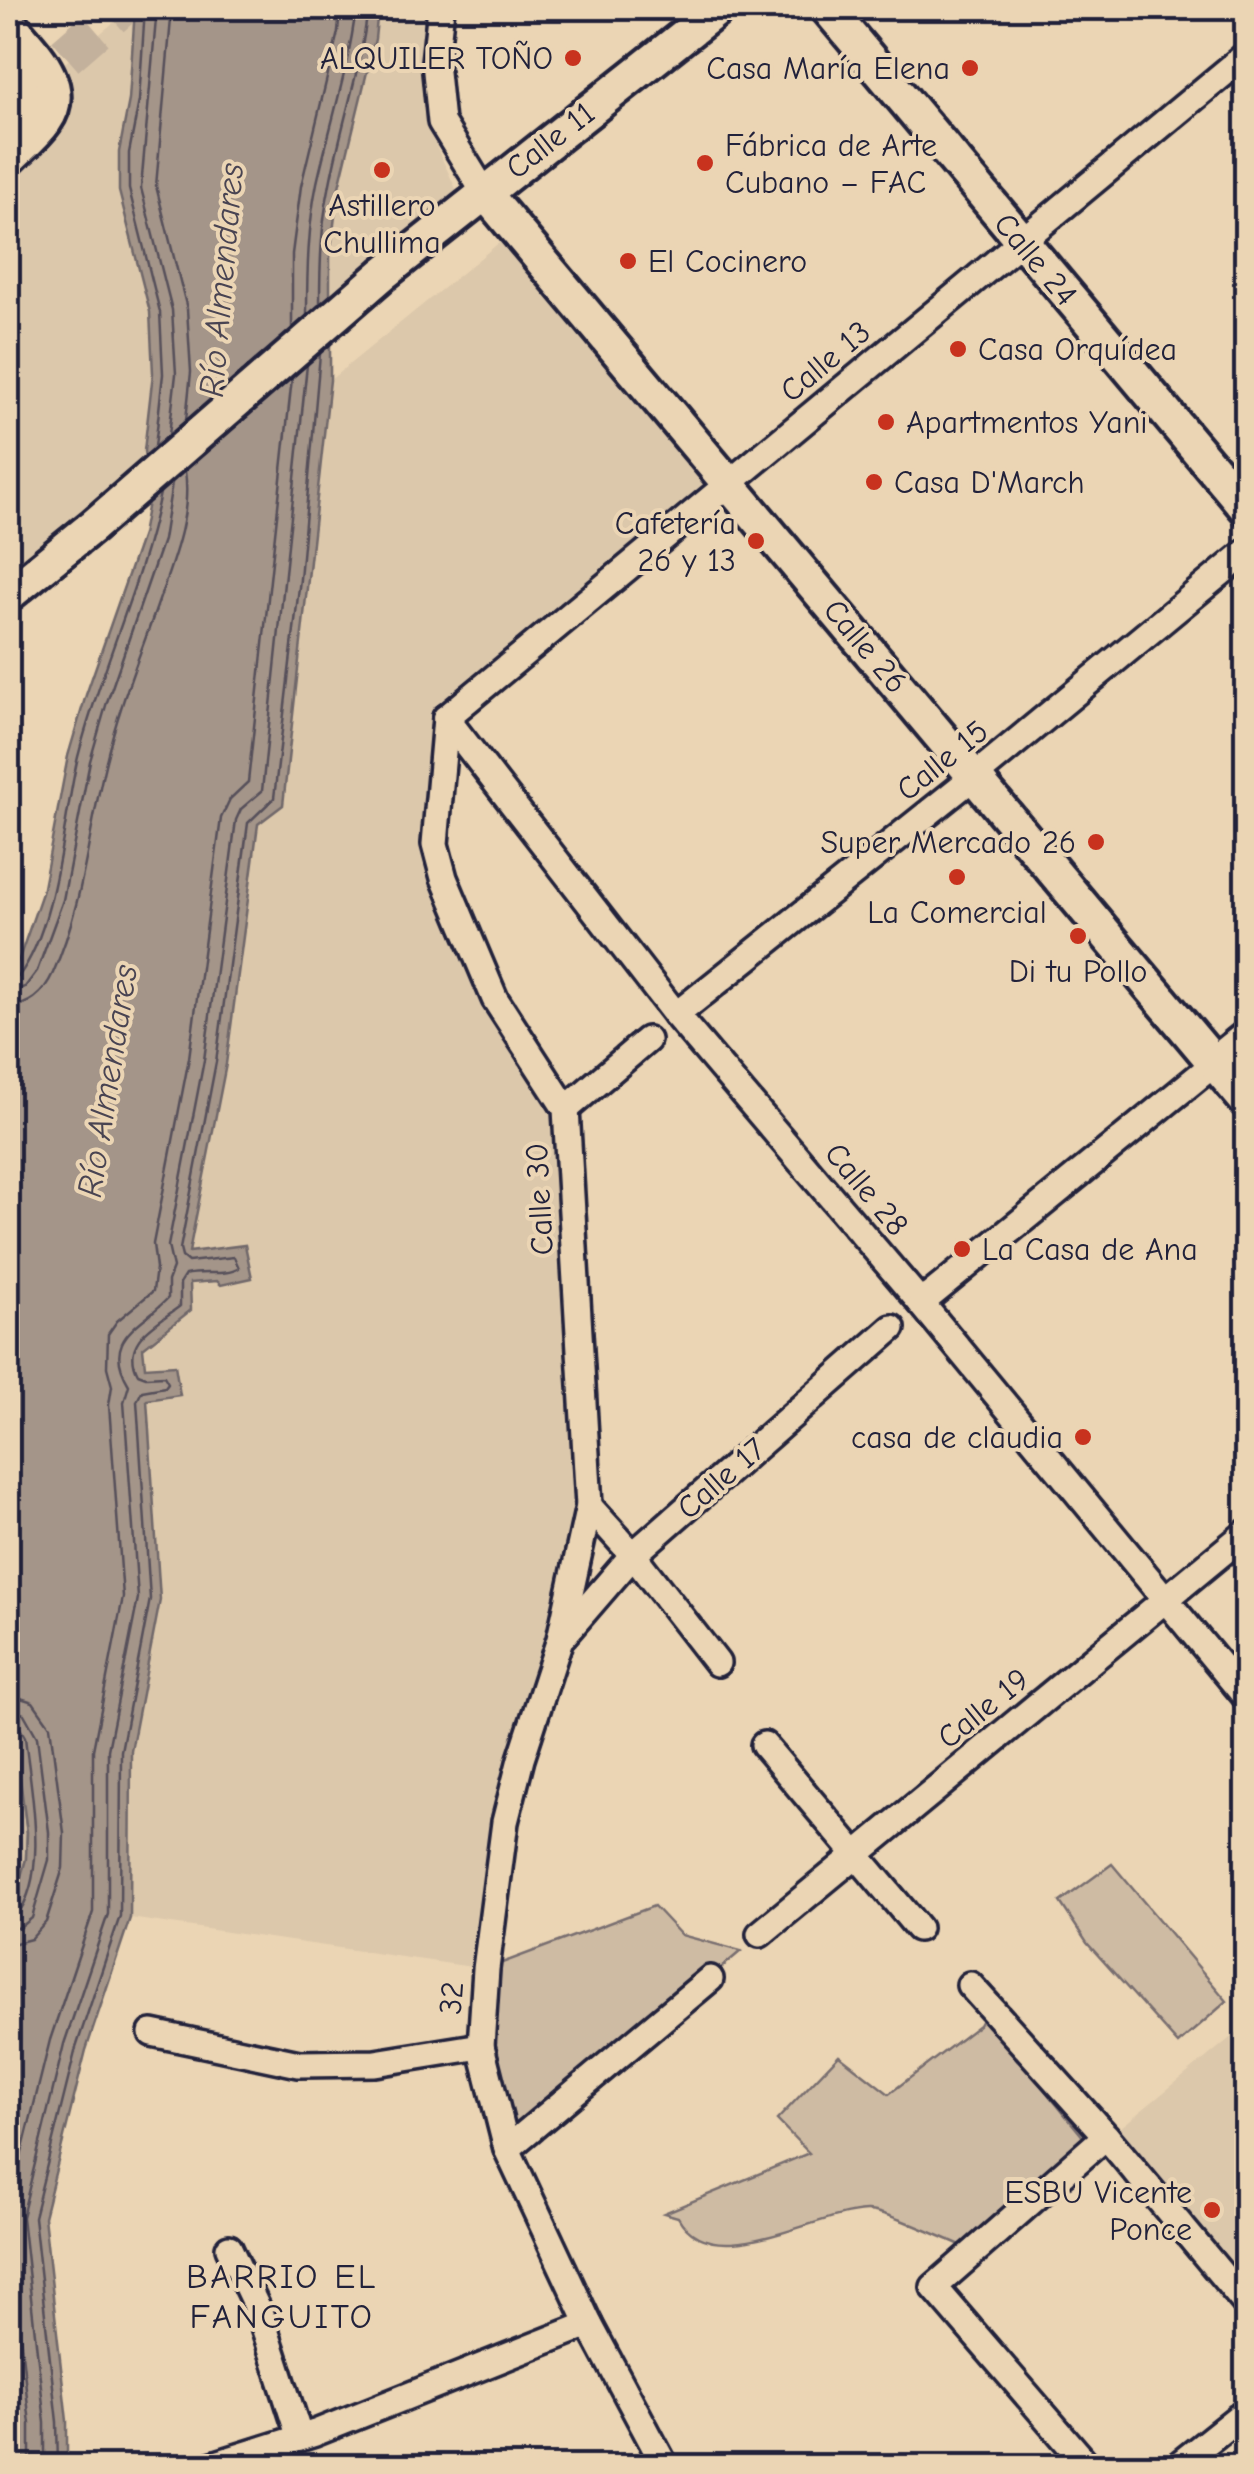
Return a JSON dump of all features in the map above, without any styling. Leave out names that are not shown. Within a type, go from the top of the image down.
[{"type":"main road","points":[[8,154],[42,119],[50,94],[48,78],[11,35]]},
{"type":"street","points":[[441,8],[435,62],[441,122],[484,192]]},
{"type":"street","name":"Calle 11","points":[[12,583],[93,526],[383,274],[720,8]]},
{"type":"street","name":"Calle 24","points":[[827,8],[1246,508]]},
{"type":"street","name":"Calle 13","points":[[446,718],[1246,55]]},
{"type":"street","name":"Calle 26","points":[[484,192],[1246,1101]]},
{"type":"street","name":"Calle 15","points":[[676,1015],[1246,552]]},
{"type":"street","name":"Calle 28","points":[[446,718],[676,1015],[921,1302],[1246,1698]]},
{"type":"street","name":"Calle 30","points":[[446,718],[435,844],[444,878],[495,998],[566,1110],[590,1506]]},
{"type":"street","points":[[921,1302],[1246,1038]]},
{"type":"street","points":[[566,1110],[647,1040]]},
{"type":"street","name":"Calle 17","points":[[560,1638],[633,1555],[892,1328]]},
{"type":"street","points":[[590,1506],[717,1662]]},
{"type":"street","name":"32","points":[[590,1506],[560,1638],[505,1822],[486,1969],[481,2046],[507,2149],[589,2324],[665,2466]]},
{"type":"street","name":"Calle 19","points":[[760,1934],[1246,1533]]},
{"type":"street","points":[[764,1745],[918,1928]]},
{"type":"street","points":[[507,2149],[710,1978]]},
{"type":"street","points":[[970,1985],[1106,2136],[1246,2304]]},
{"type":"street","points":[[152,2033],[300,2064],[374,2063],[481,2046]]},
{"type":"street","points":[[1088,2466],[934,2287],[1106,2136]]},
{"type":"street","points":[[229,2248],[260,2314],[300,2438]]},
{"type":"street","points":[[210,2466],[300,2438],[589,2324]]},
{"type":"street","points":[[1177,2466],[1246,2411]]},
{"type":"shaded area","points":[[135,8],[129,100],[119,152],[119,191],[150,312],[153,373],[144,451],[150,491],[21,584],[8,569],[8,155],[48,77]]},
{"type":"shaded area","points":[[378,8],[433,8],[422,78],[429,131],[457,191],[396,247],[330,295],[338,191],[375,39]]},
{"type":"shaded area","name":"Astillero Chullima","points":[[516,229],[729,484],[446,718],[444,878],[566,1109],[589,1506],[521,1759],[486,1969],[130,1918],[131,1751],[160,1600],[147,1400],[180,1395],[144,1367],[143,1348],[191,1310],[190,1283],[251,1278],[189,1253],[226,1064],[258,823],[283,805],[330,380]]},
{"type":"shaded area","points":[[8,1723],[15,1740],[27,1832],[26,1859],[8,1922]]},
{"type":"shaded area","points":[[1112,1864],[1227,2001],[1178,2044],[1087,1943],[1060,1902]]},
{"type":"shaded area","points":[[654,1906],[681,1935],[741,1951],[507,2149],[481,2046],[486,1969]]},
{"type":"shaded area","points":[[984,2016],[1084,2138],[961,2245],[899,2219],[866,2211],[738,2242],[714,2242],[693,2234],[678,2217],[664,2213],[809,2153],[777,2120],[839,2055],[889,2094],[979,2025]]},
{"type":"shaded area","name":"ESBU Vicente Ponce","points":[[1246,2027],[1246,2283],[1109,2137]]},
{"type":"water","name":"Río Almendares","points":[[135,8],[378,8],[375,39],[338,191],[330,257],[330,380],[283,805],[258,824],[226,1064],[189,1252],[245,1245],[252,1278],[221,1285],[217,1281],[190,1283],[191,1310],[143,1348],[145,1367],[175,1365],[180,1395],[147,1400],[160,1600],[131,1751],[130,1918],[86,2050],[44,2217],[67,2421],[67,2466],[8,2466],[8,1922],[26,1859],[27,1832],[15,1740],[8,1723],[8,976],[19,959],[42,893],[68,756],[142,535],[150,491],[144,451],[153,373],[150,312],[119,191],[119,152],[129,100]]},
{"type":"tunnel","points":[[20,95],[120,8]]},
{"type":"place","name":"ALQUILER TOÑO","points":[[573,58]]},
{"type":"place","name":"Casa María Elena","points":[[970,68]]},
{"type":"place","name":"Fábrica de Arte Cubano – FAC","points":[[705,163]]},
{"type":"place","name":"Astillero Chullima","points":[[382,170]]},
{"type":"place","name":"El Cocinero","points":[[628,261]]},
{"type":"place","name":"Casa Orquídea","points":[[958,349]]},
{"type":"place","name":"Apartmentos Yani","points":[[886,422]]},
{"type":"place","name":"Casa D'March","points":[[874,482]]},
{"type":"place","name":"Cafetería 26 y 13","points":[[756,541]]},
{"type":"place","name":"Super Mercado 26","points":[[1096,842]]},
{"type":"place","name":"La Comercial","points":[[957,877]]},
{"type":"place","name":"Di tu Pollo","points":[[1078,936]]},
{"type":"place","name":"La Casa de Ana","points":[[962,1249]]},
{"type":"place","name":"casa de claudia","points":[[1083,1437]]},
{"type":"place","name":"ESBU Vicente Ponce","points":[[1212,2210]]},
{"type":"district","name":"BARRIO EL FANGUITO","points":[[282,2296]]}]
